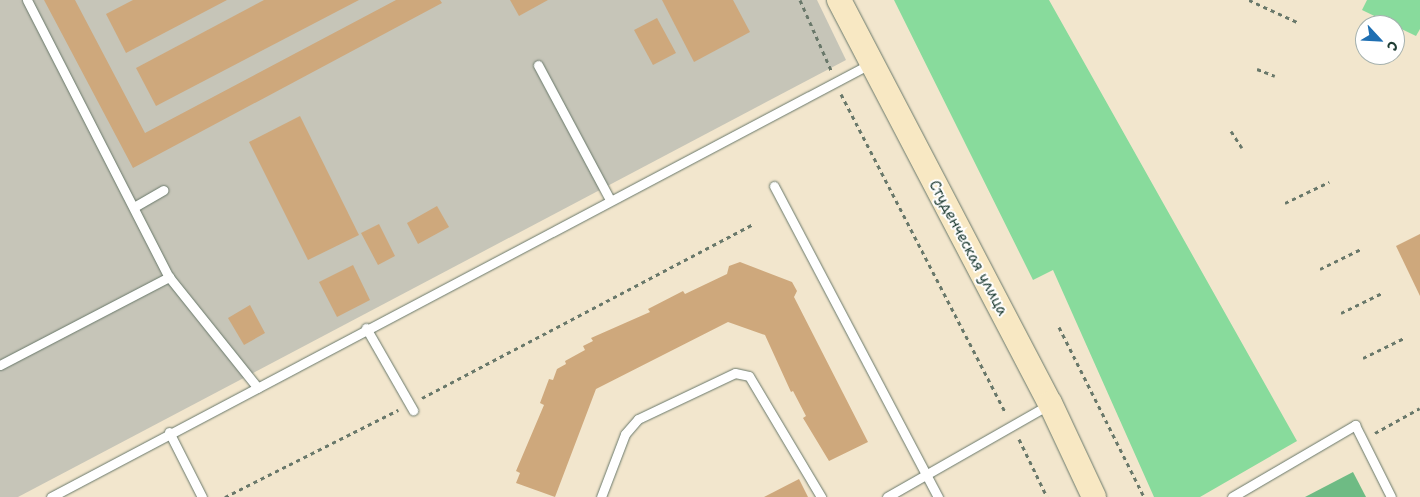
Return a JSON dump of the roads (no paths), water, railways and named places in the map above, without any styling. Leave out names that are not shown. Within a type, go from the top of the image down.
[{"type":"main road","name":"Студенческая улица","points":[[839,0],[870,64],[1050,404],[1094,497]]},
{"type":"lane","points":[[27,0],[169,277],[258,388]]},
{"type":"lane","points":[[51,497],[169,432],[258,388],[366,328],[870,64]]},
{"type":"lane","points":[[538,65],[610,200]]},
{"type":"lane","points":[[774,186],[938,497]]},
{"type":"lane","points":[[134,207],[164,190]]},
{"type":"lane","points":[[0,365],[169,277]]},
{"type":"lane","points":[[366,328],[411,407]]},
{"type":"lane","points":[[601,497],[625,434],[638,419],[736,373],[749,376],[820,497]]},
{"type":"lane","points":[[887,497],[928,476],[1011,424],[1050,404]]},
{"type":"lane","points":[[1232,497],[1355,425],[1392,497]]},
{"type":"lane","points":[[169,432],[202,497]]}]
